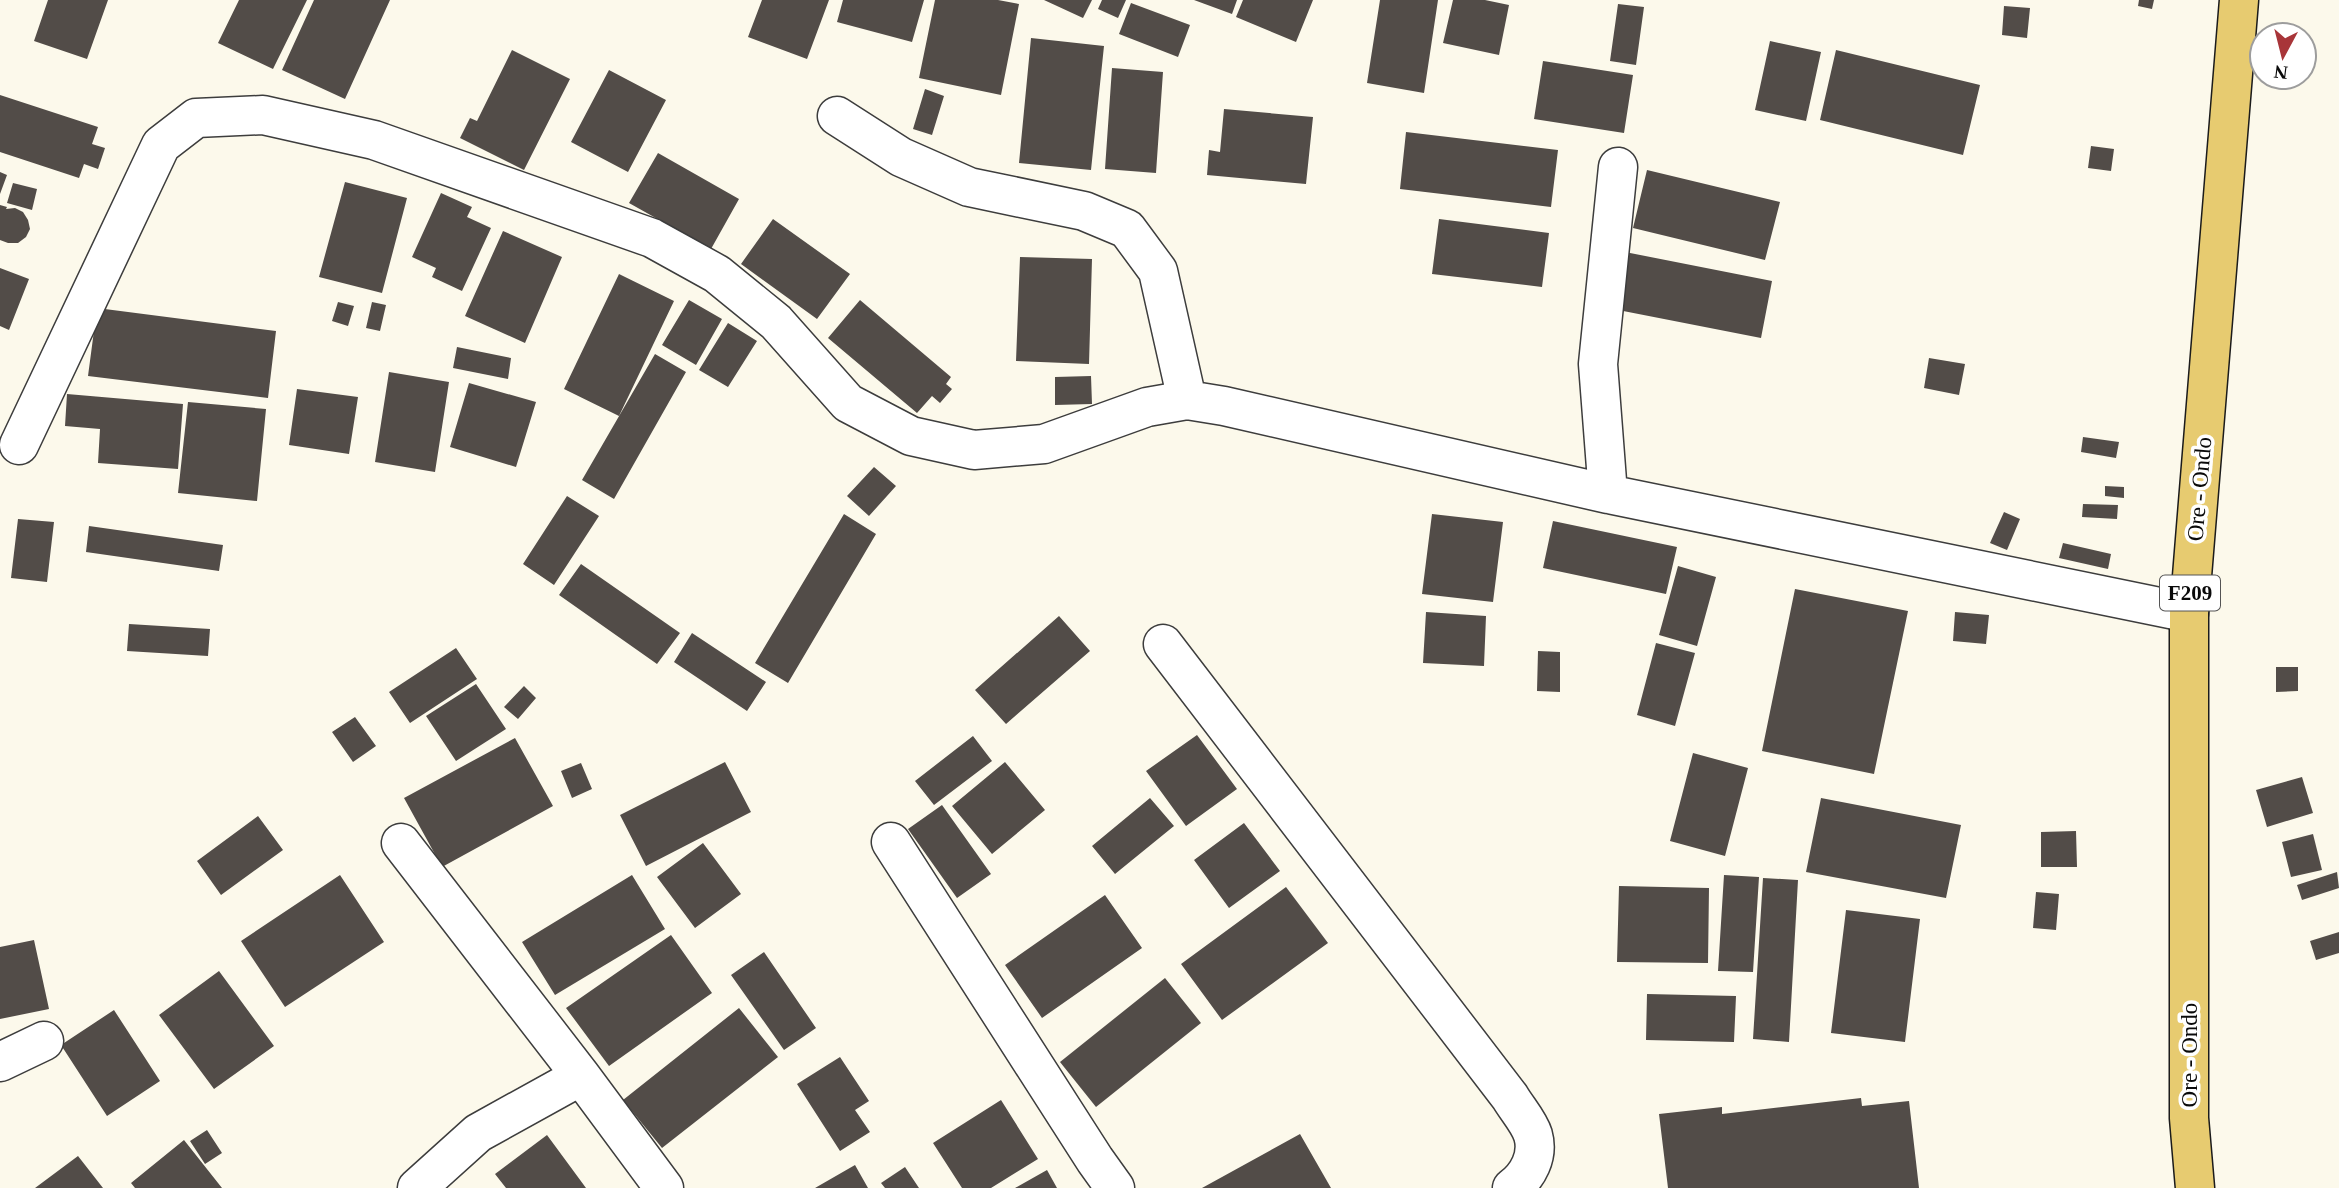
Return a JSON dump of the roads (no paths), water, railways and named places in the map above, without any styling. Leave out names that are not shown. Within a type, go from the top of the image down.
[{"type":"main road","name":"Ore - Ondo","points":[[2195,1188],[2189,1118],[2189,613],[2239,0]]},
{"type":"street","points":[[19,445],[161,145],[196,118],[263,115],[374,140],[652,238],[716,274],[776,322],[848,403],[911,436],[974,450],[1044,444],[1147,407],[1187,400],[1237,409],[1608,494],[2189,613]]},
{"type":"street","points":[[837,116],[901,157],[969,187],[1084,211],[1127,229],[1158,271],[1187,400]]},
{"type":"street","points":[[1608,494],[1598,364],[1618,167]]},
{"type":"street","points":[[1163,644],[1510,1097],[1533,1135],[1534,1160],[1520,1182],[1512,1188]]},
{"type":"street","points":[[891,842],[1115,1188]]},
{"type":"street","points":[[401,844],[664,1188]]},
{"type":"street","points":[[0,1062],[44,1041]]},
{"type":"street","points":[[417,1188],[478,1133],[581,1076]]}]
